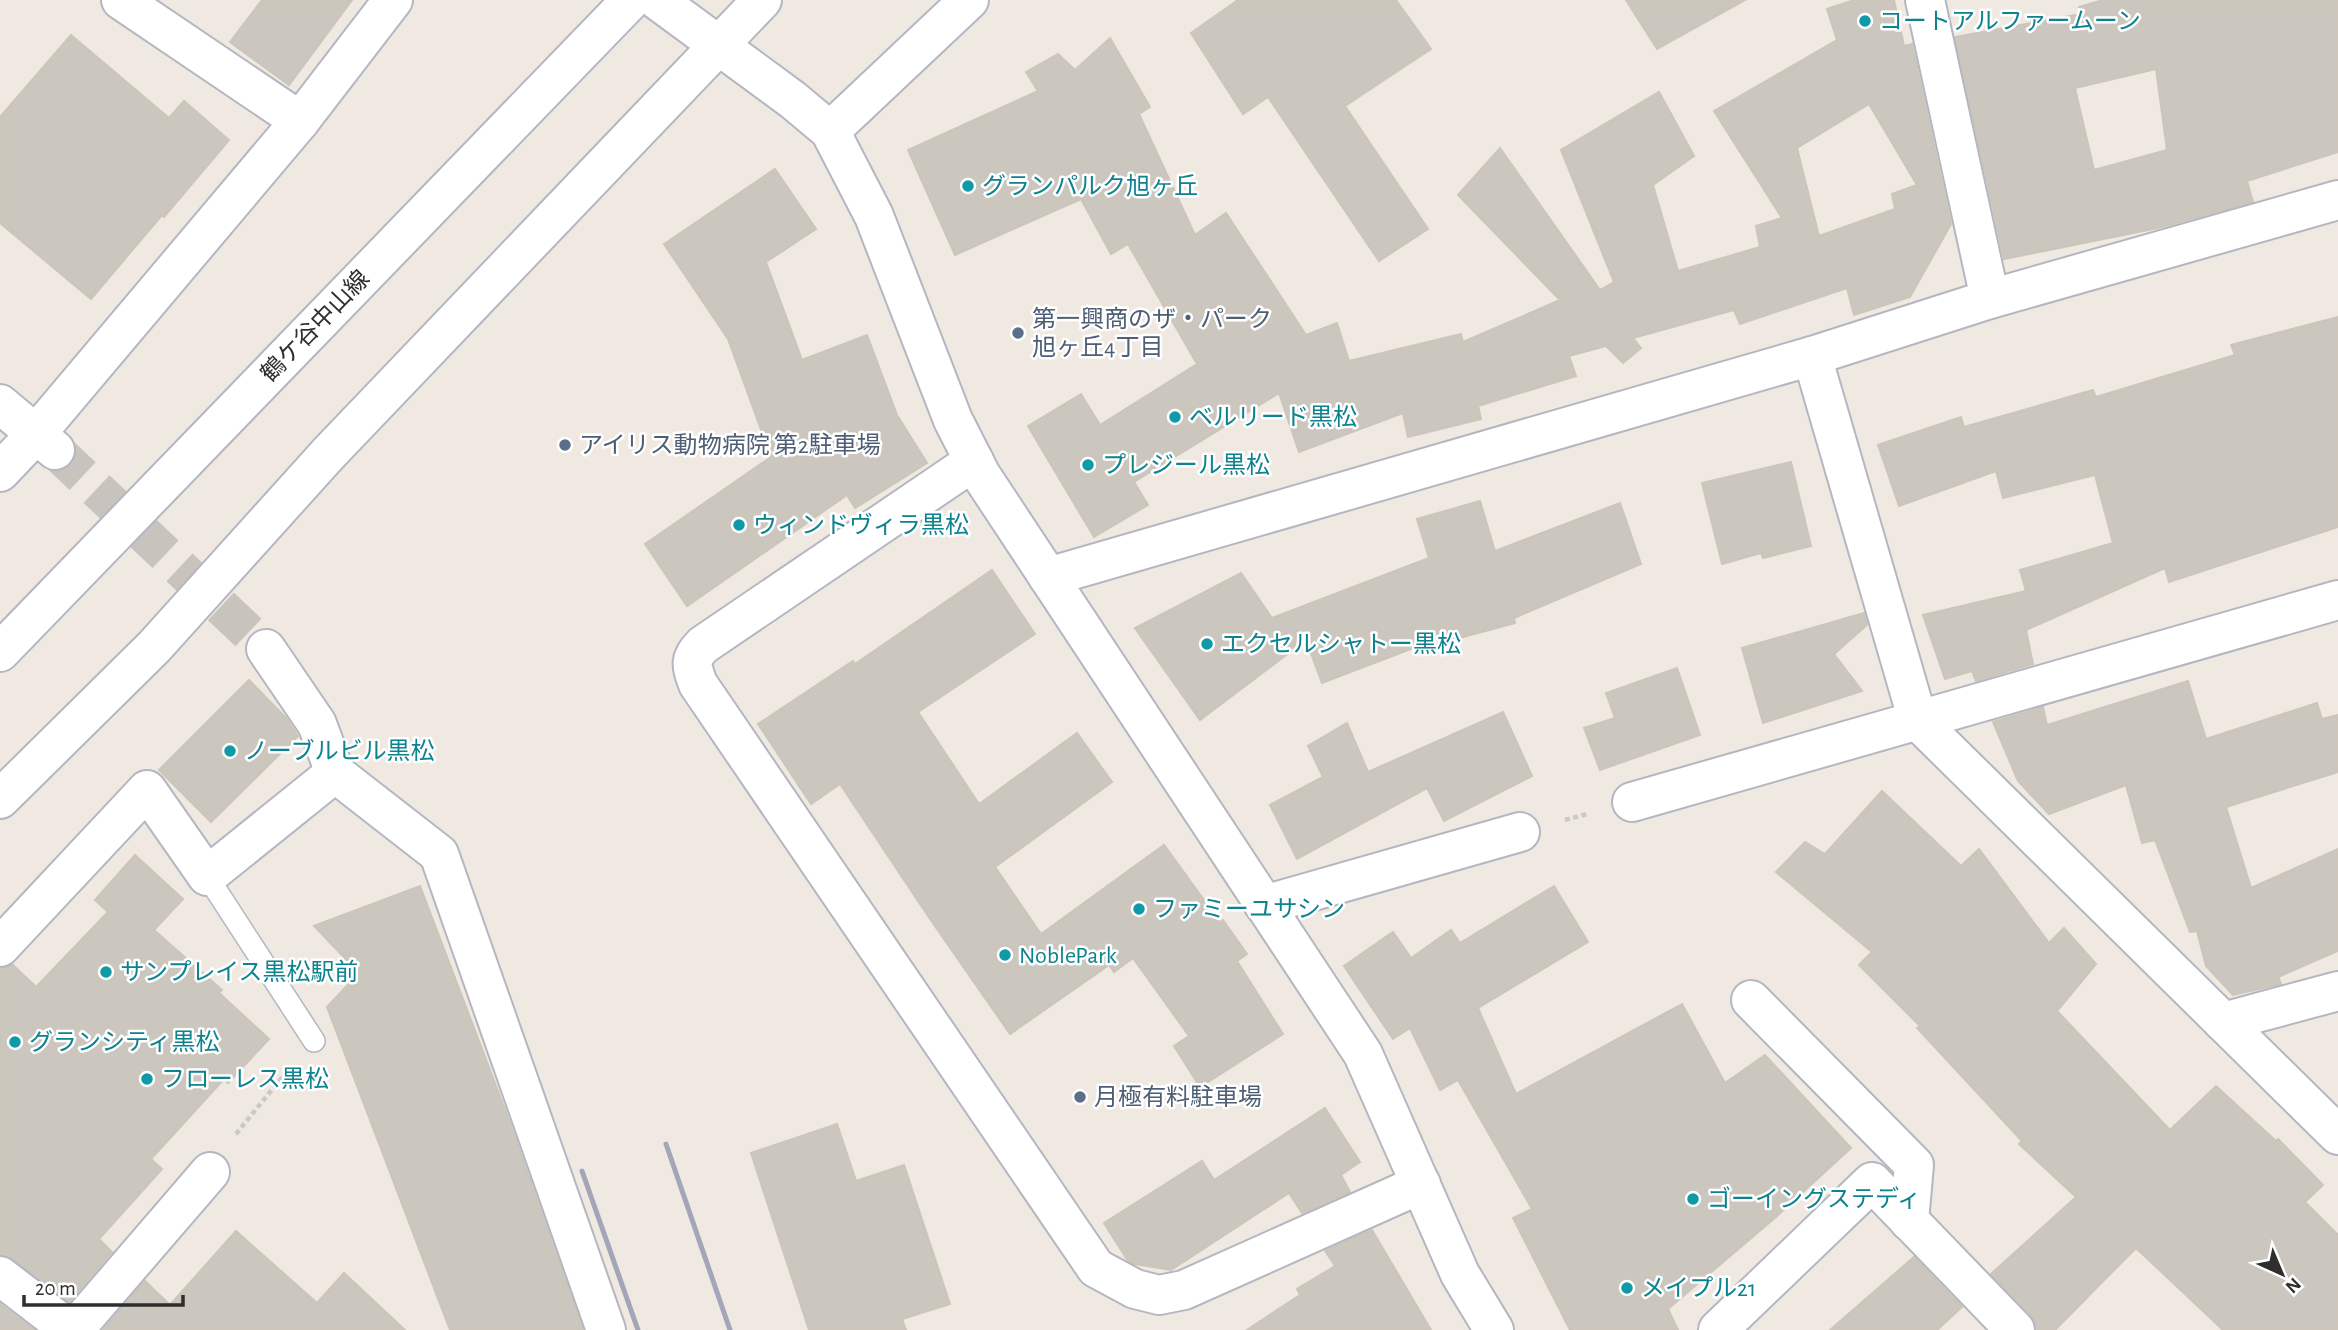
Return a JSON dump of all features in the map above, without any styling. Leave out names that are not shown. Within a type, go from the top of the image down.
[{"type":"street","points":[[121,0],[300,121]]},
{"type":"street","points":[[0,472],[46,442],[393,0]]},
{"type":"street","name":"鶴ケ谷中山線","points":[[0,652],[631,0]]},
{"type":"street","points":[[657,0],[793,100],[830,131],[874,216],[953,420],[974,461],[1363,1054],[1460,1274],[1494,1330]]},
{"type":"street","points":[[0,799],[153,647],[328,454],[762,0]]},
{"type":"street","points":[[830,131],[969,0]]},
{"type":"street","points":[[1925,0],[1990,299]]},
{"type":"street","points":[[1048,577],[1812,356],[1990,299],[2338,200]]},
{"type":"street","points":[[1812,356],[1918,721],[2338,1135]]},
{"type":"street","points":[[0,404],[46,442]]},
{"type":"street","points":[[974,461],[704,645],[694,655],[692,667],[698,684],[1096,1268],[1135,1289],[1159,1295],[1184,1290],[1421,1184]]},
{"type":"street","points":[[1632,802],[2338,600]]},
{"type":"street","points":[[266,649],[317,724],[335,773],[439,854],[606,1330]]},
{"type":"street","points":[[0,947],[147,790],[207,876],[335,773]]},
{"type":"street","points":[[1264,905],[1520,832]]},
{"type":"street","points":[[2223,1022],[2338,991]]},
{"type":"street","points":[[1751,1000],[1914,1165],[1909,1221]]},
{"type":"street","points":[[0,1276],[72,1330],[210,1172]]},
{"type":"street","points":[[1717,1330],[1872,1182],[2015,1330]]},
{"type":"lane","points":[[207,876],[314,1041]]},
{"type":"path","points":[[1520,832],[1632,802]]},
{"type":"path","points":[[241,1126],[314,1041]]},
{"type":"building","points":[[262,0],[352,0],[289,85],[230,42]]},
{"type":"building","points":[[1238,0],[1396,0],[1431,49],[1345,106],[1428,229],[1379,261],[1268,97],[1243,114],[1191,33]]},
{"type":"building","points":[[1626,0],[1745,0],[1657,49]]},
{"type":"building","points":[[1854,0],[1894,0],[1904,46],[1912,44],[1951,224],[1910,297],[1854,315],[1847,288],[1740,324],[1734,310],[1633,338],[1641,348],[1623,363],[1606,346],[1569,356],[1576,376],[1478,406],[1481,419],[1408,437],[1403,413],[1299,452],[1279,393],[1134,482],[1148,505],[1094,537],[1028,426],[1081,394],[1100,425],[1197,364],[1128,244],[1111,254],[1081,199],[955,255],[908,150],[1038,91],[1026,72],[1058,54],[1075,70],[1110,38],[1150,107],[1139,114],[1195,235],[1226,213],[1306,335],[1337,323],[1349,361],[1461,334],[1463,342],[1560,300],[1458,195],[1500,148],[1600,290],[1614,282],[1561,150],[1659,92],[1694,156],[1653,185],[1678,271],[1760,247],[1756,226],[1782,218],[1714,111],[1837,40],[1827,9]],"holes":[[[1869,104],[1917,185],[1892,194],[1895,209],[1819,236],[1797,148]]]},
{"type":"building","points":[[2103,0],[2338,0],[2338,152],[2247,181],[2253,202],[2158,228],[2004,259],[1955,37],[2081,14],[2079,7]],"holes":[[[2156,69],[2167,150],[2094,170],[2075,88]]]},
{"type":"building","points":[[71,35],[169,118],[184,101],[229,140],[91,299],[0,223],[0,117]]},
{"type":"building","points":[[775,169],[816,229],[766,262],[802,360],[867,335],[897,415],[927,463],[855,508],[847,495],[687,606],[645,544],[771,457],[728,339],[664,244]]},
{"type":"building","points":[[2338,317],[2338,527],[2169,582],[2165,568],[2026,630],[2033,664],[1976,681],[1972,671],[1945,679],[1923,615],[2026,591],[2020,570],[2113,543],[2095,475],[2003,498],[1996,471],[1899,506],[1878,445],[1961,417],[1964,427],[2093,390],[2096,397],[2235,355],[2231,345]]},
{"type":"building","points":[[1791,462],[1811,546],[1763,558],[1761,553],[1722,564],[1702,483]]},
{"type":"building","points":[[1480,501],[1495,551],[1620,503],[1641,564],[1514,618],[1515,623],[1452,640],[1450,634],[1322,683],[1306,640],[1200,720],[1135,628],[1241,573],[1272,618],[1429,558],[1417,519]]},
{"type":"building","points":[[992,570],[1035,634],[918,712],[979,804],[1077,733],[1112,782],[995,867],[1041,934],[1164,845],[1220,922],[1223,920],[1247,954],[1237,961],[1283,1034],[1200,1087],[1174,1046],[1189,1036],[1133,958],[1114,972],[1109,965],[1010,1034],[840,784],[811,804],[758,724],[853,661],[855,664]]},
{"type":"building","points":[[1864,613],[1867,625],[1834,654],[1862,691],[1763,723],[1742,648]]},
{"type":"building","points":[[1677,668],[1700,735],[1600,770],[1584,728],[1615,718],[1606,693]]},
{"type":"building","name":"ノーブルビル黒松","points":[[249,680],[286,718],[298,736],[211,822],[159,770]]},
{"type":"building","points":[[2188,681],[2206,739],[2317,703],[2322,719],[2338,715],[2338,772],[2226,807],[2251,888],[2338,849],[2338,951],[2278,977],[2281,984],[2233,995],[2206,966],[2197,931],[2190,932],[2155,840],[2142,843],[2126,785],[2049,814],[2018,781],[1993,722],[2043,707],[2047,725]]},
{"type":"building","points":[[1503,712],[1532,776],[1444,821],[1427,788],[1297,859],[1270,805],[1323,777],[1308,746],[1347,723],[1368,772]]},
{"type":"building","points":[[1882,791],[1961,866],[1979,849],[2049,943],[2064,928],[2096,964],[2057,1011],[2170,1130],[2216,1086],[2276,1141],[2278,1139],[2323,1185],[2305,1202],[2338,1235],[2338,1330],[2223,1330],[2136,1248],[2055,1330],[2036,1328],[2031,1315],[1991,1274],[2076,1197],[2019,1144],[2022,1141],[1917,1028],[1920,1026],[1859,965],[1872,952],[1776,872],[1805,842],[1825,854]]},
{"type":"building","points":[[135,855],[183,899],[154,930],[222,990],[219,993],[269,1039],[228,1083],[224,1079],[151,1159],[162,1169],[99,1239],[112,1252],[69,1302],[13,1259],[0,1255],[0,968],[12,964],[36,987],[108,912],[95,900]]},
{"type":"building","points":[[420,886],[509,1120],[583,1330],[450,1330],[327,1007],[359,973],[314,926]]},
{"type":"building","points":[[1554,886],[1588,942],[1478,1008],[1516,1094],[1682,1004],[1725,1083],[1765,1055],[1851,1148],[1776,1217],[1668,1309],[1678,1330],[1570,1330],[1513,1218],[1532,1209],[1458,1080],[1440,1090],[1410,1028],[1393,1039],[1344,966],[1393,932],[1411,958],[1451,930],[1460,943]]},
{"type":"building","points":[[1325,1108],[1360,1162],[1341,1175],[1350,1192],[1302,1213],[1289,1193],[1171,1270],[1128,1261],[1104,1223],[1202,1161],[1214,1180]]},
{"type":"building","points":[[837,1124],[856,1181],[904,1165],[950,1304],[902,1319],[906,1330],[809,1330],[751,1153]]},
{"type":"building","points":[[1372,1230],[1431,1330],[1247,1330],[1300,1295],[1297,1289],[1335,1266],[1325,1251]]},
{"type":"building","points":[[236,1231],[317,1303],[344,1273],[405,1330],[103,1330],[145,1281],[170,1305]]},
{"type":"building","points":[[1914,1257],[1962,1307],[1937,1330],[1830,1330]]},
{"type":"building","points":[[0,1304],[34,1330],[0,1330]]},
{"type":"tunnel","points":[[55,450],[266,649]]},
{"type":"railway","points":[[666,1144],[730,1330]]},
{"type":"railway","points":[[582,1171],[638,1330]]},
{"type":"place","name":"コートアルファームーン","points":[[1865,21]]},
{"type":"place","name":"グランパルク旭ヶ丘","points":[[968,186]]},
{"type":"place","name":"第一興商のザ・パーク 旭ヶ丘4丁目","points":[[1018,333]]},
{"type":"place","name":"ベルリード黒松","points":[[1175,417]]},
{"type":"place","name":"アイリス動物病院 第2駐車場","points":[[565,445]]},
{"type":"place","name":"プレジール黒松","points":[[1088,465]]},
{"type":"place","name":"ウィンドヴィラ黒松","points":[[739,525]]},
{"type":"place","name":"エクセルシャトー黒松","points":[[1207,644]]},
{"type":"place","name":"ノーブルビル黒松","points":[[230,751]]},
{"type":"place","name":"ファミーユサシン","points":[[1139,909]]},
{"type":"place","name":"NoblePark","points":[[1005,955]]},
{"type":"place","name":"サンプレイス黒松駅前","points":[[106,972]]},
{"type":"place","name":"グランシティ黒松","points":[[15,1042]]},
{"type":"place","name":"フローレス黒松","points":[[147,1079]]},
{"type":"place","name":"月極有料駐車場","points":[[1080,1097]]},
{"type":"place","name":"ゴーイングステディ","points":[[1693,1199]]},
{"type":"place","name":"メイプル21","points":[[1627,1288]]}]
